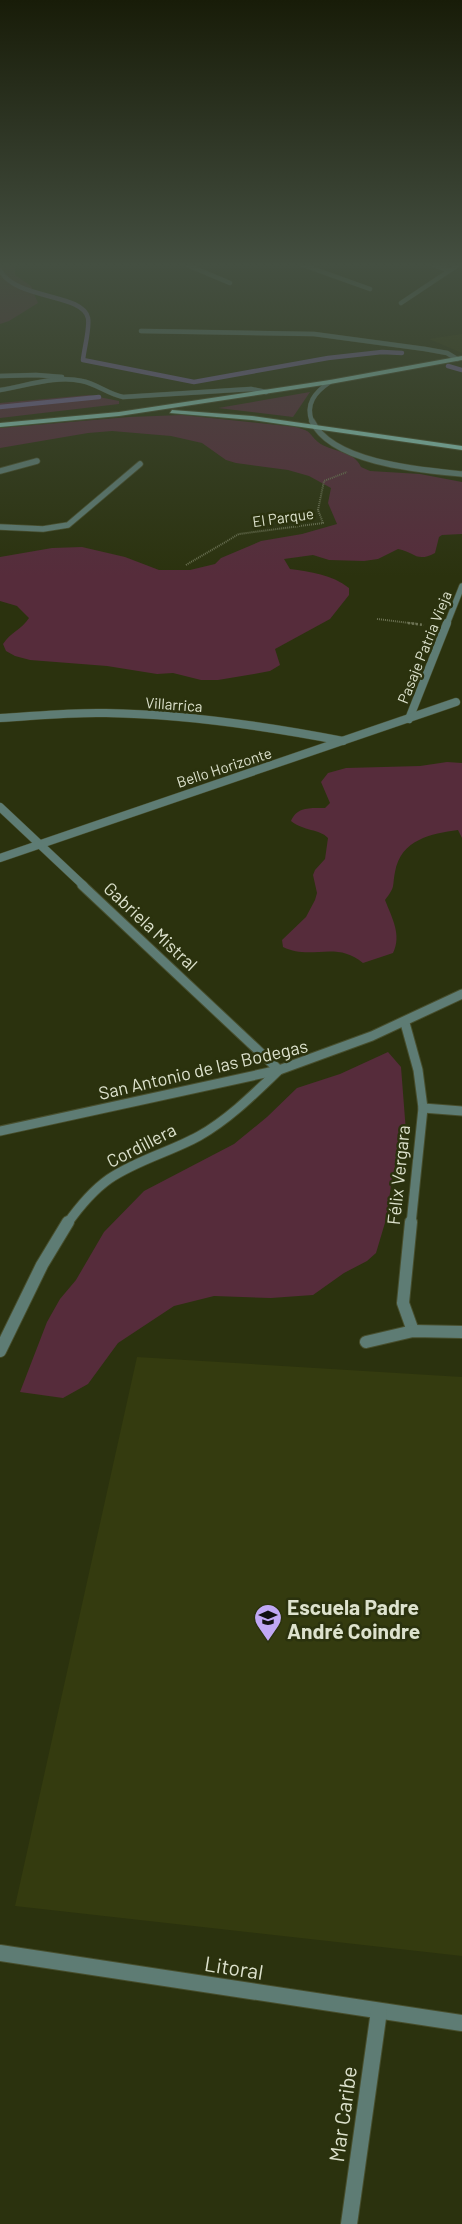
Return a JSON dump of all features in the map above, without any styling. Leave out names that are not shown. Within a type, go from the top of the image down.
[{"type":"main road","points":[[0,425],[119,414],[405,369]]},
{"type":"main road","points":[[119,414],[197,413],[316,427],[462,448]]},
{"type":"street","points":[[0,376],[47,375],[68,378],[87,382],[110,394],[123,397],[251,388],[266,392]]},
{"type":"street","points":[[0,390],[72,380]]},
{"type":"street","points":[[330,382],[317,392],[310,402],[309,414],[318,432],[328,441],[355,453],[405,466],[462,474]]},
{"type":"street","points":[[0,471],[36,461]]},
{"type":"street","points":[[0,527],[58,528],[68,524],[140,464]]},
{"type":"street","name":"Pasaje Patria Vieja","points":[[409,719],[462,586]]},
{"type":"street","name":"Bello Horizonte","points":[[0,858],[344,742],[456,702]]},
{"type":"street","name":"Villarrica","points":[[0,718],[72,713],[152,715],[231,722],[344,742]]},
{"type":"street","name":"Gabriela Mistral","points":[[0,807],[279,1070]]},
{"type":"street","name":"San Antonio de las Bodegas","points":[[0,1131],[279,1070],[316,1060],[405,1023],[462,994]]},
{"type":"street","name":"Félix Vergara","points":[[405,1023],[418,1070],[423,1108],[403,1303],[413,1331]]},
{"type":"street","name":"Cordillera","points":[[0,1351],[63,1226],[81,1204],[118,1173],[140,1160],[171,1149],[200,1135],[225,1119],[279,1070]]},
{"type":"street","points":[[423,1108],[462,1111]]},
{"type":"street","points":[[366,1342],[413,1331],[462,1332]]},
{"type":"street","name":"Litoral","points":[[0,1953],[462,2023]]},
{"type":"street","name":"Mar Caribe","points":[[349,2224],[379,2010]]},
{"type":"path","name":"El Parque","points":[[186,565],[240,534],[323,523],[318,510],[324,481],[350,471]]},
{"type":"path","points":[[377,619],[446,627]]},
{"type":"shaded area","points":[[310,392],[293,417],[218,408]]},
{"type":"shaded area","points":[[89,395],[119,401],[119,404],[0,418],[0,403]]},
{"type":"shaded area","points":[[182,415],[296,427],[308,431],[318,442],[348,454],[361,467],[370,471],[420,474],[462,482],[462,534],[442,535],[439,537],[435,553],[424,557],[398,549],[378,559],[364,561],[329,560],[313,555],[284,559],[290,569],[321,574],[342,583],[349,588],[349,595],[330,619],[275,649],[280,665],[270,671],[218,680],[201,680],[173,673],[157,674],[107,666],[30,660],[15,656],[6,651],[3,644],[29,618],[17,606],[0,601],[0,557],[52,548],[82,547],[125,557],[159,570],[190,570],[215,564],[221,558],[261,541],[302,534],[337,524],[328,503],[331,488],[309,476],[288,470],[236,463],[226,460],[202,443],[171,436],[112,431],[88,433],[0,448],[0,428],[129,417]]},
{"type":"shaded area","points":[[447,762],[462,763],[462,838],[458,830],[428,836],[410,845],[398,861],[392,889],[385,900],[396,933],[397,940],[393,953],[363,963],[353,956],[343,953],[293,951],[283,947],[282,940],[306,917],[315,900],[317,893],[313,875],[325,859],[328,838],[321,833],[301,827],[291,821],[301,810],[325,808],[330,803],[321,782],[328,773],[346,768],[420,766]]},
{"type":"shaded area","points":[[388,1052],[401,1067],[406,1132],[392,1177],[387,1216],[376,1253],[367,1261],[344,1273],[313,1295],[271,1298],[214,1296],[174,1306],[118,1343],[88,1384],[63,1398],[20,1392],[47,1322],[60,1299],[76,1280],[104,1232],[144,1191],[234,1144],[267,1117],[297,1088],[340,1074]]},
{"type":"shaded area","name":"Escuela Padre André Coindre","points":[[137,1357],[462,1377],[462,1956],[15,1906]]},
{"type":"waterway","points":[[127,369],[194,382],[268,369]]},
{"type":"waterway","points":[[458,369],[462,370]]},
{"type":"waterway","points":[[0,407],[99,397]]},
{"type":"place","name":"Escuela Padre André Coindre","points":[[268,1642]]}]
